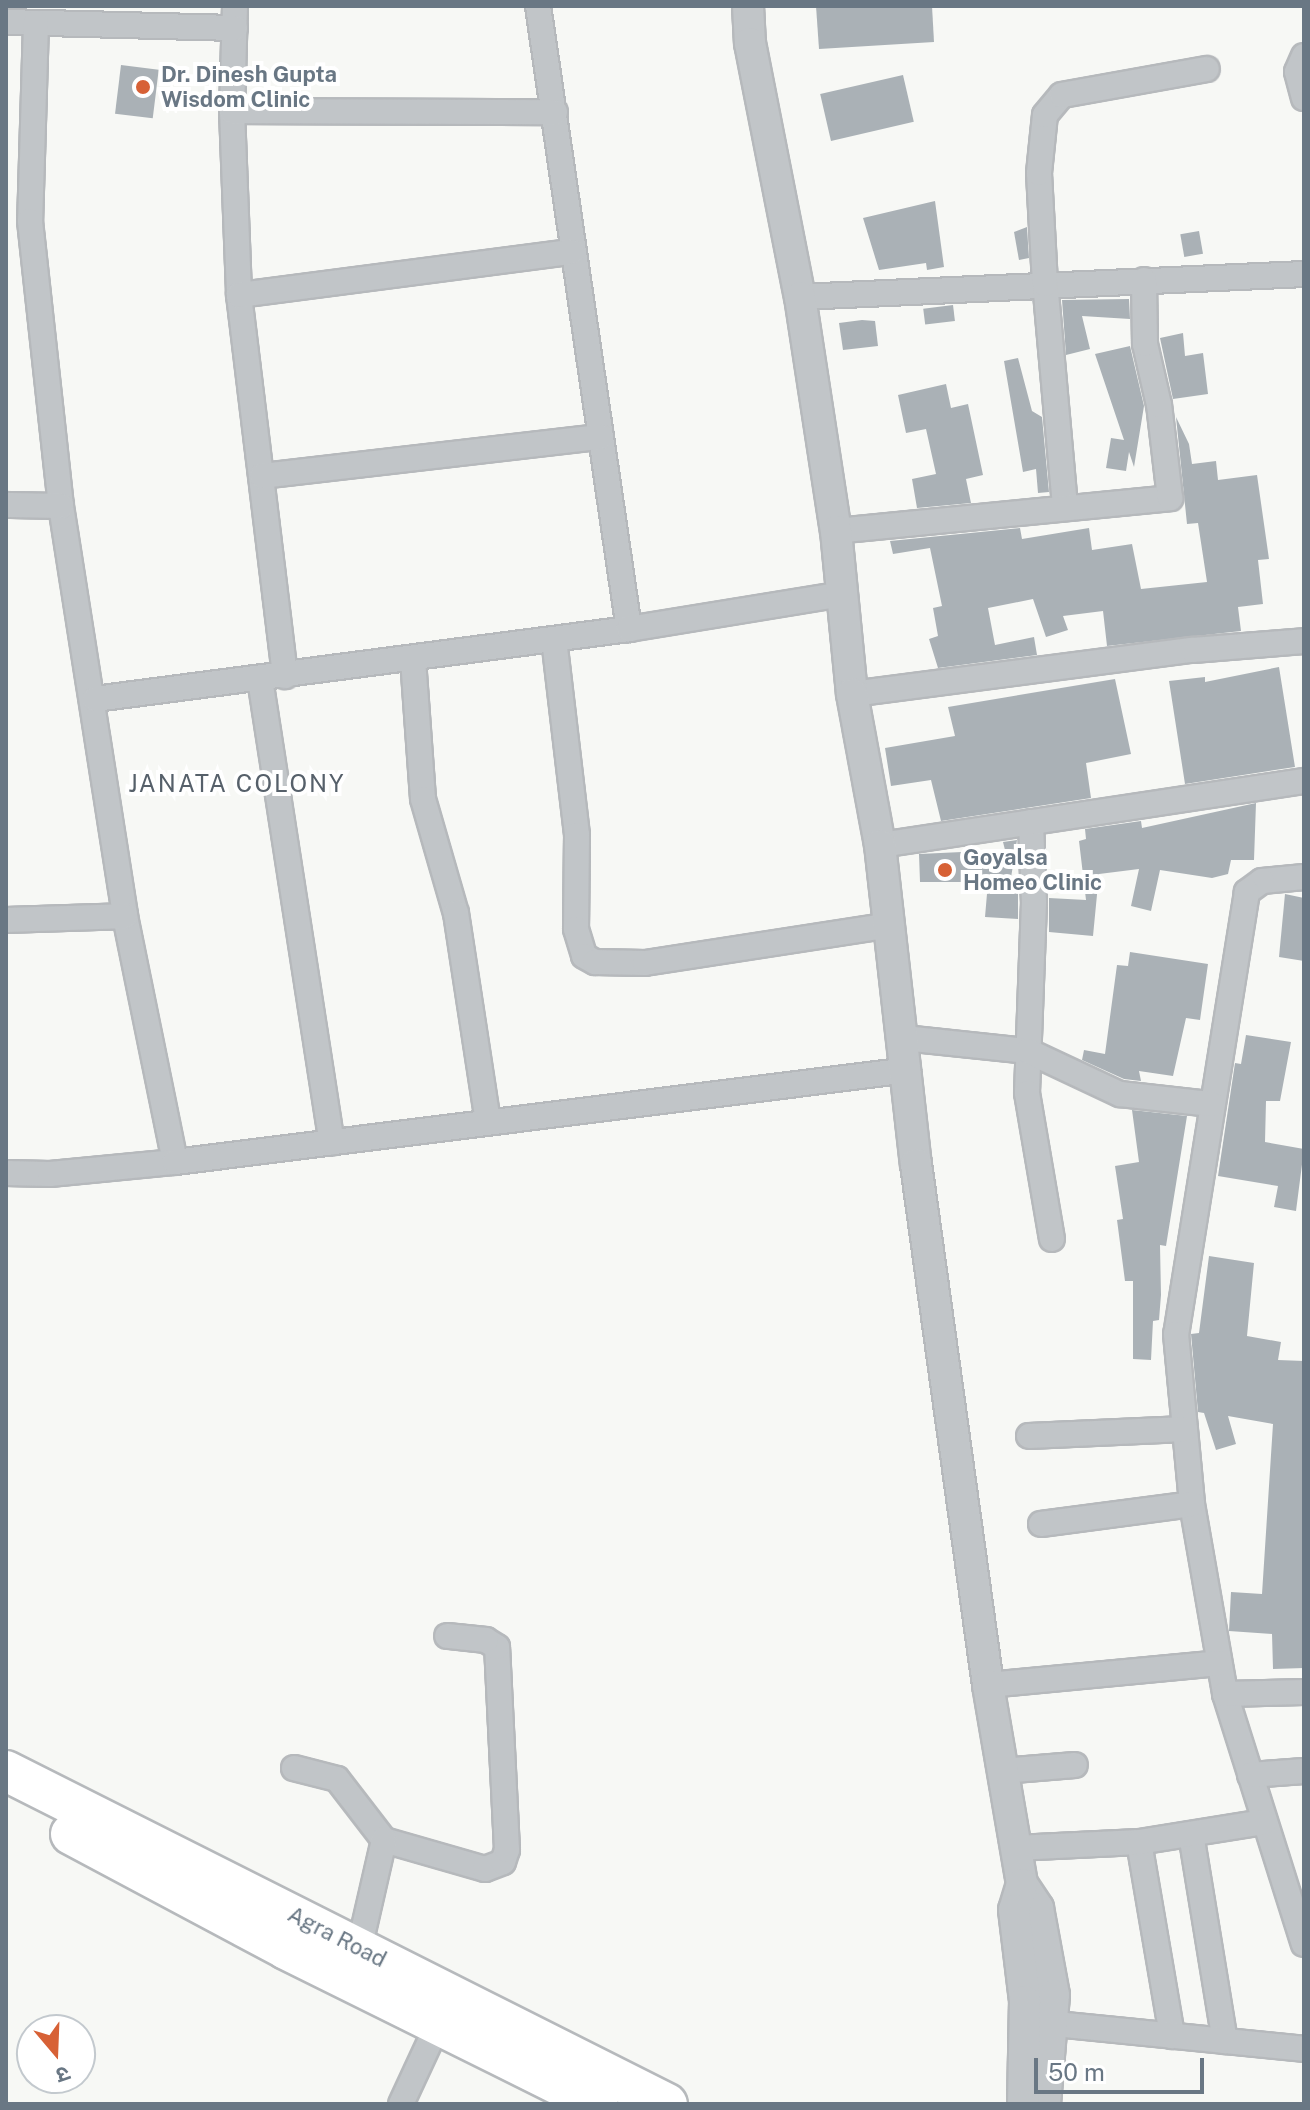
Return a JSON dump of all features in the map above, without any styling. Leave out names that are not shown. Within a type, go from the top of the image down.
[{"type":"highway","name":"Agra Road","points":[[6,1771],[667,2104]]},
{"type":"highway","name":"Agra Road","points":[[6,1801],[286,1949],[439,2022],[598,2104]]},
{"type":"street","points":[[538,6],[629,629]]},
{"type":"street","points":[[748,6],[750,43],[800,297],[836,531],[852,694],[880,845],[988,1685],[1022,1884],[1014,1910],[1044,2007],[1045,2104]]},
{"type":"street","points":[[6,22],[36,23],[121,16],[235,17],[232,111],[239,295],[285,676]]},
{"type":"street","points":[[36,23],[18,221],[61,506],[95,699],[125,916],[175,1162]]},
{"type":"street","points":[[1304,56],[1297,72],[1304,98]]},
{"type":"street","points":[[1065,506],[1045,284],[1040,140],[1050,104],[1062,95],[1207,69]]},
{"type":"street","points":[[232,111],[555,112]]},
{"type":"street","points":[[239,295],[572,252]]},
{"type":"street","points":[[800,297],[1304,274]]},
{"type":"street","points":[[836,531],[1170,498],[1159,405],[1145,344],[1144,280]]},
{"type":"street","points":[[262,476],[601,437]]},
{"type":"street","points":[[6,505],[61,506]]},
{"type":"street","points":[[95,699],[629,629],[843,594]]},
{"type":"street","points":[[554,639],[577,835],[576,929],[584,956],[595,962],[645,963],[890,925]]},
{"type":"street","points":[[852,694],[1304,641]]},
{"type":"street","points":[[413,659],[423,799],[456,913],[488,1122]]},
{"type":"street","points":[[260,679],[332,1142]]},
{"type":"street","points":[[880,845],[1304,781]]},
{"type":"street","points":[[1031,822],[1034,902],[1028,1051],[1030,1124],[1052,1239]]},
{"type":"street","points":[[1304,877],[1262,881],[1247,892],[1176,1334],[1192,1504],[1225,1694],[1304,1944]]},
{"type":"street","points":[[6,920],[125,916]]},
{"type":"street","points":[[904,1038],[1028,1051],[1120,1094],[1211,1104]]},
{"type":"street","points":[[6,1173],[50,1174],[175,1162],[908,1070]]},
{"type":"street","points":[[1029,1436],[1185,1429]]},
{"type":"street","points":[[1041,1524],[1192,1504]]},
{"type":"street","points":[[294,1768],[337,1779],[384,1840],[485,1869],[503,1862],[507,1850],[497,1647],[486,1640],[447,1636]]},
{"type":"street","points":[[988,1685],[1219,1663]]},
{"type":"street","points":[[1225,1694],[1304,1692]]},
{"type":"street","points":[[1002,1771],[1075,1765]]},
{"type":"street","points":[[1250,1775],[1304,1771]]},
{"type":"street","points":[[1015,1848],[1139,1842],[1264,1822]]},
{"type":"street","points":[[1191,1834],[1225,2041]]},
{"type":"street","points":[[359,1949],[384,1840]]},
{"type":"street","points":[[1139,1842],[1172,2036]]},
{"type":"street","points":[[1044,2007],[1172,2036],[1304,2049]]},
{"type":"street","points":[[1023,2104],[1044,2007]]},
{"type":"street","points":[[401,2104],[439,2022]]},
{"type":"building","points":[[816,6],[932,6],[934,42],[819,49]]},
{"type":"building","points":[[121,65],[159,70],[153,118],[115,114]]},
{"type":"building","points":[[903,75],[914,122],[831,141],[820,94]]},
{"type":"building","points":[[935,201],[944,267],[927,270],[926,263],[879,270],[863,218]]},
{"type":"building","points":[[1027,227],[1029,258],[1019,260],[1014,232]]},
{"type":"building","points":[[1199,231],[1203,254],[1184,257],[1180,234]]},
{"type":"building","points":[[1129,299],[1130,319],[1082,316],[1090,349],[1066,355],[1062,300]]},
{"type":"building","points":[[953,305],[955,321],[925,325],[923,309]]},
{"type":"building","points":[[875,321],[878,346],[843,350],[839,323]]},
{"type":"building","points":[[1183,333],[1185,356],[1203,353],[1208,394],[1173,399],[1160,338]]},
{"type":"building","points":[[1130,346],[1144,406],[1134,467],[1129,452],[1126,471],[1106,468],[1111,438],[1124,440],[1095,354]]},
{"type":"building","points":[[1018,358],[1032,411],[1042,417],[1049,492],[1038,493],[1036,469],[1023,472],[1004,361]]},
{"type":"building","points":[[946,384],[951,408],[968,404],[983,475],[966,479],[971,503],[917,508],[912,479],[936,474],[926,429],[906,433],[898,395]]},
{"type":"building","points":[[1176,417],[1189,444],[1192,464],[1216,461],[1218,480],[1257,475],[1269,559],[1258,560],[1263,604],[1238,607],[1241,631],[1107,646],[1103,611],[1063,616],[1068,630],[1046,637],[1033,599],[988,608],[995,645],[1034,637],[1037,655],[938,668],[929,639],[938,636],[933,608],[942,606],[930,548],[893,554],[890,541],[1020,528],[1022,539],[1089,528],[1092,550],[1132,544],[1141,589],[1207,582],[1198,523],[1187,524]]},
{"type":"building","points":[[1279,667],[1295,767],[1185,784],[1169,681],[1205,677],[1205,682]]},
{"type":"building","points":[[1115,679],[1131,754],[1086,763],[1091,798],[941,821],[931,780],[891,786],[885,748],[955,736],[948,707]]},
{"type":"building","points":[[1256,803],[1254,860],[1231,860],[1228,874],[1212,878],[1160,870],[1151,911],[1131,906],[1139,869],[1099,874],[1093,936],[1049,932],[1049,898],[1086,900],[1079,841],[1086,839],[1085,829],[1141,821],[1142,828]]},
{"type":"building","points":[[1017,840],[1010,884],[1018,884],[1018,919],[985,917],[988,882],[920,882],[919,854],[1005,850],[1003,842]]},
{"type":"building","points":[[1285,894],[1304,898],[1304,961],[1279,957]]},
{"type":"building","points":[[1130,952],[1208,964],[1200,1020],[1186,1018],[1173,1076],[1139,1071],[1141,1081],[1124,1079],[1082,1060],[1084,1050],[1105,1054],[1117,965],[1128,966]]},
{"type":"building","points":[[1246,1035],[1291,1042],[1280,1101],[1266,1101],[1265,1142],[1304,1149],[1296,1211],[1274,1207],[1278,1186],[1218,1176],[1235,1063],[1241,1064]]},
{"type":"building","points":[[1132,1110],[1187,1116],[1166,1246],[1160,1245],[1161,1295],[1159,1320],[1153,1321],[1151,1360],[1133,1359],[1133,1281],[1125,1281],[1117,1220],[1123,1219],[1115,1166],[1139,1162]]},
{"type":"building","points":[[1209,1256],[1254,1263],[1247,1336],[1281,1342],[1278,1360],[1304,1361],[1304,1668],[1273,1669],[1272,1634],[1229,1631],[1231,1592],[1262,1594],[1273,1424],[1228,1416],[1236,1444],[1216,1450],[1204,1413],[1198,1412],[1191,1334],[1199,1333]]},
{"type":"place","name":"Dr. Dinesh Gupta Wisdom Clinic","points":[[143,87]]},
{"type":"place","name":"Goyalsa Homeo Clinic","points":[[945,870]]},
{"type":"district","name":"JANATA COLONY","points":[[237,784]]}]
